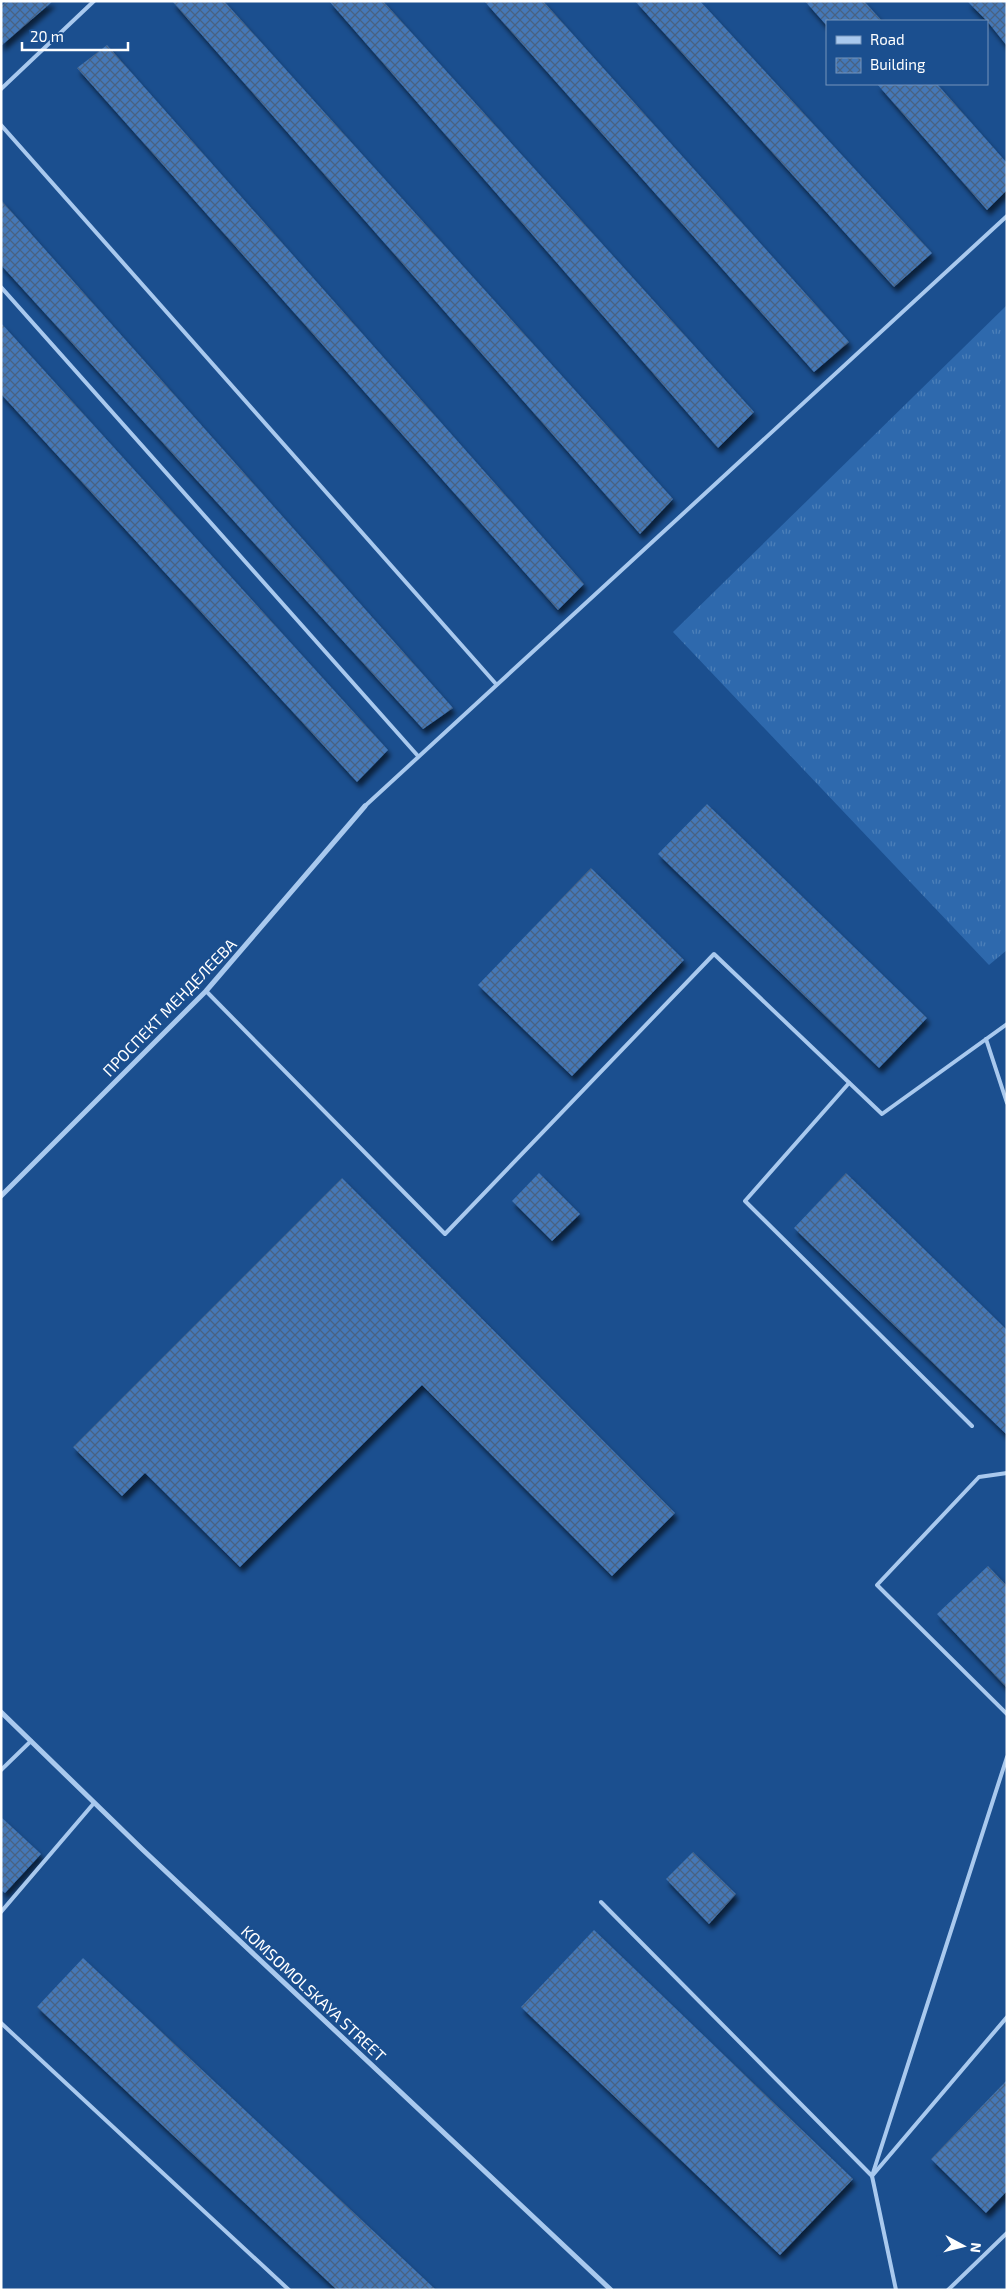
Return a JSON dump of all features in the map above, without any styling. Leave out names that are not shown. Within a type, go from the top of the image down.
[{"type":"street","name":"ПРОСПЕКТ МЕНДЕЛЕЕВА","points":[[1,1196],[206,991],[365,806]]},
{"type":"street","name":"KOMSOMOLSKAYA STREET","points":[[1,1712],[94,1803],[611,2290]]},
{"type":"lane","points":[[1,89],[94,1]]},
{"type":"lane","points":[[1,125],[496,684]]},
{"type":"lane","points":[[365,806],[1007,216]]},
{"type":"lane","points":[[1,287],[418,756]]},
{"type":"lane","points":[[206,991],[445,1234],[714,954],[882,1114],[1007,1024]]},
{"type":"lane","points":[[986,1039],[1007,1103]]},
{"type":"lane","points":[[850,1083],[746,1201],[972,1426]]},
{"type":"lane","points":[[1007,1473],[979,1477],[877,1585],[1007,1714]]},
{"type":"lane","points":[[1,1770],[31,1741]]},
{"type":"lane","points":[[896,2290],[872,2176],[1007,1757]]},
{"type":"lane","points":[[1,1912],[94,1803]]},
{"type":"lane","points":[[601,1902],[872,2176]]},
{"type":"lane","points":[[872,2176],[1007,2018]]},
{"type":"lane","points":[[1,2023],[289,2290]]},
{"type":"lane","points":[[948,2290],[1007,2233]]},
{"type":"green space","points":[[1007,305],[1007,950],[989,965],[673,632]]},
{"type":"building","points":[[7,1],[53,1],[1,46],[1,6]]},
{"type":"building","points":[[172,1],[224,1],[673,499],[640,534]]},
{"type":"building","points":[[329,1],[383,1],[754,412],[718,448]]},
{"type":"building","points":[[484,1],[543,1],[849,342],[814,372]]},
{"type":"building","points":[[635,1],[700,1],[932,253],[894,287]]},
{"type":"building","points":[[805,1],[864,1],[881,20],[826,20],[826,25]]},
{"type":"building","points":[[967,1],[1007,1],[1007,46],[988,20]]},
{"type":"building","points":[[107,45],[584,584],[558,610],[77,68]]},
{"type":"building","points":[[878,85],[938,85],[1007,163],[1007,190],[987,210]]},
{"type":"building","points":[[1,200],[453,708],[423,729],[1,265]]},
{"type":"building","points":[[1,323],[388,750],[357,782],[1,394]]},
{"type":"building","points":[[707,804],[927,1018],[879,1068],[658,854]]},
{"type":"building","points":[[591,868],[684,960],[572,1076],[478,985]]},
{"type":"building","points":[[539,1173],[580,1214],[552,1241],[512,1201]]},
{"type":"building","points":[[846,1173],[1007,1330],[1007,1435],[794,1228]]},
{"type":"building","points":[[342,1178],[675,1513],[612,1576],[422,1385],[240,1567],[145,1473],[122,1496],[73,1447]]},
{"type":"building","points":[[988,1566],[1007,1586],[1007,1688],[937,1614]]},
{"type":"building","points":[[1,1817],[41,1854],[5,1893],[1,1890]]},
{"type":"building","points":[[693,1852],[736,1894],[709,1924],[666,1879]]},
{"type":"building","points":[[594,1930],[853,2179],[780,2255],[521,2007]]},
{"type":"building","points":[[83,1958],[436,2290],[337,2290],[37,2007]]},
{"type":"building","points":[[1007,2080],[1007,2191],[986,2213],[931,2159]]}]
